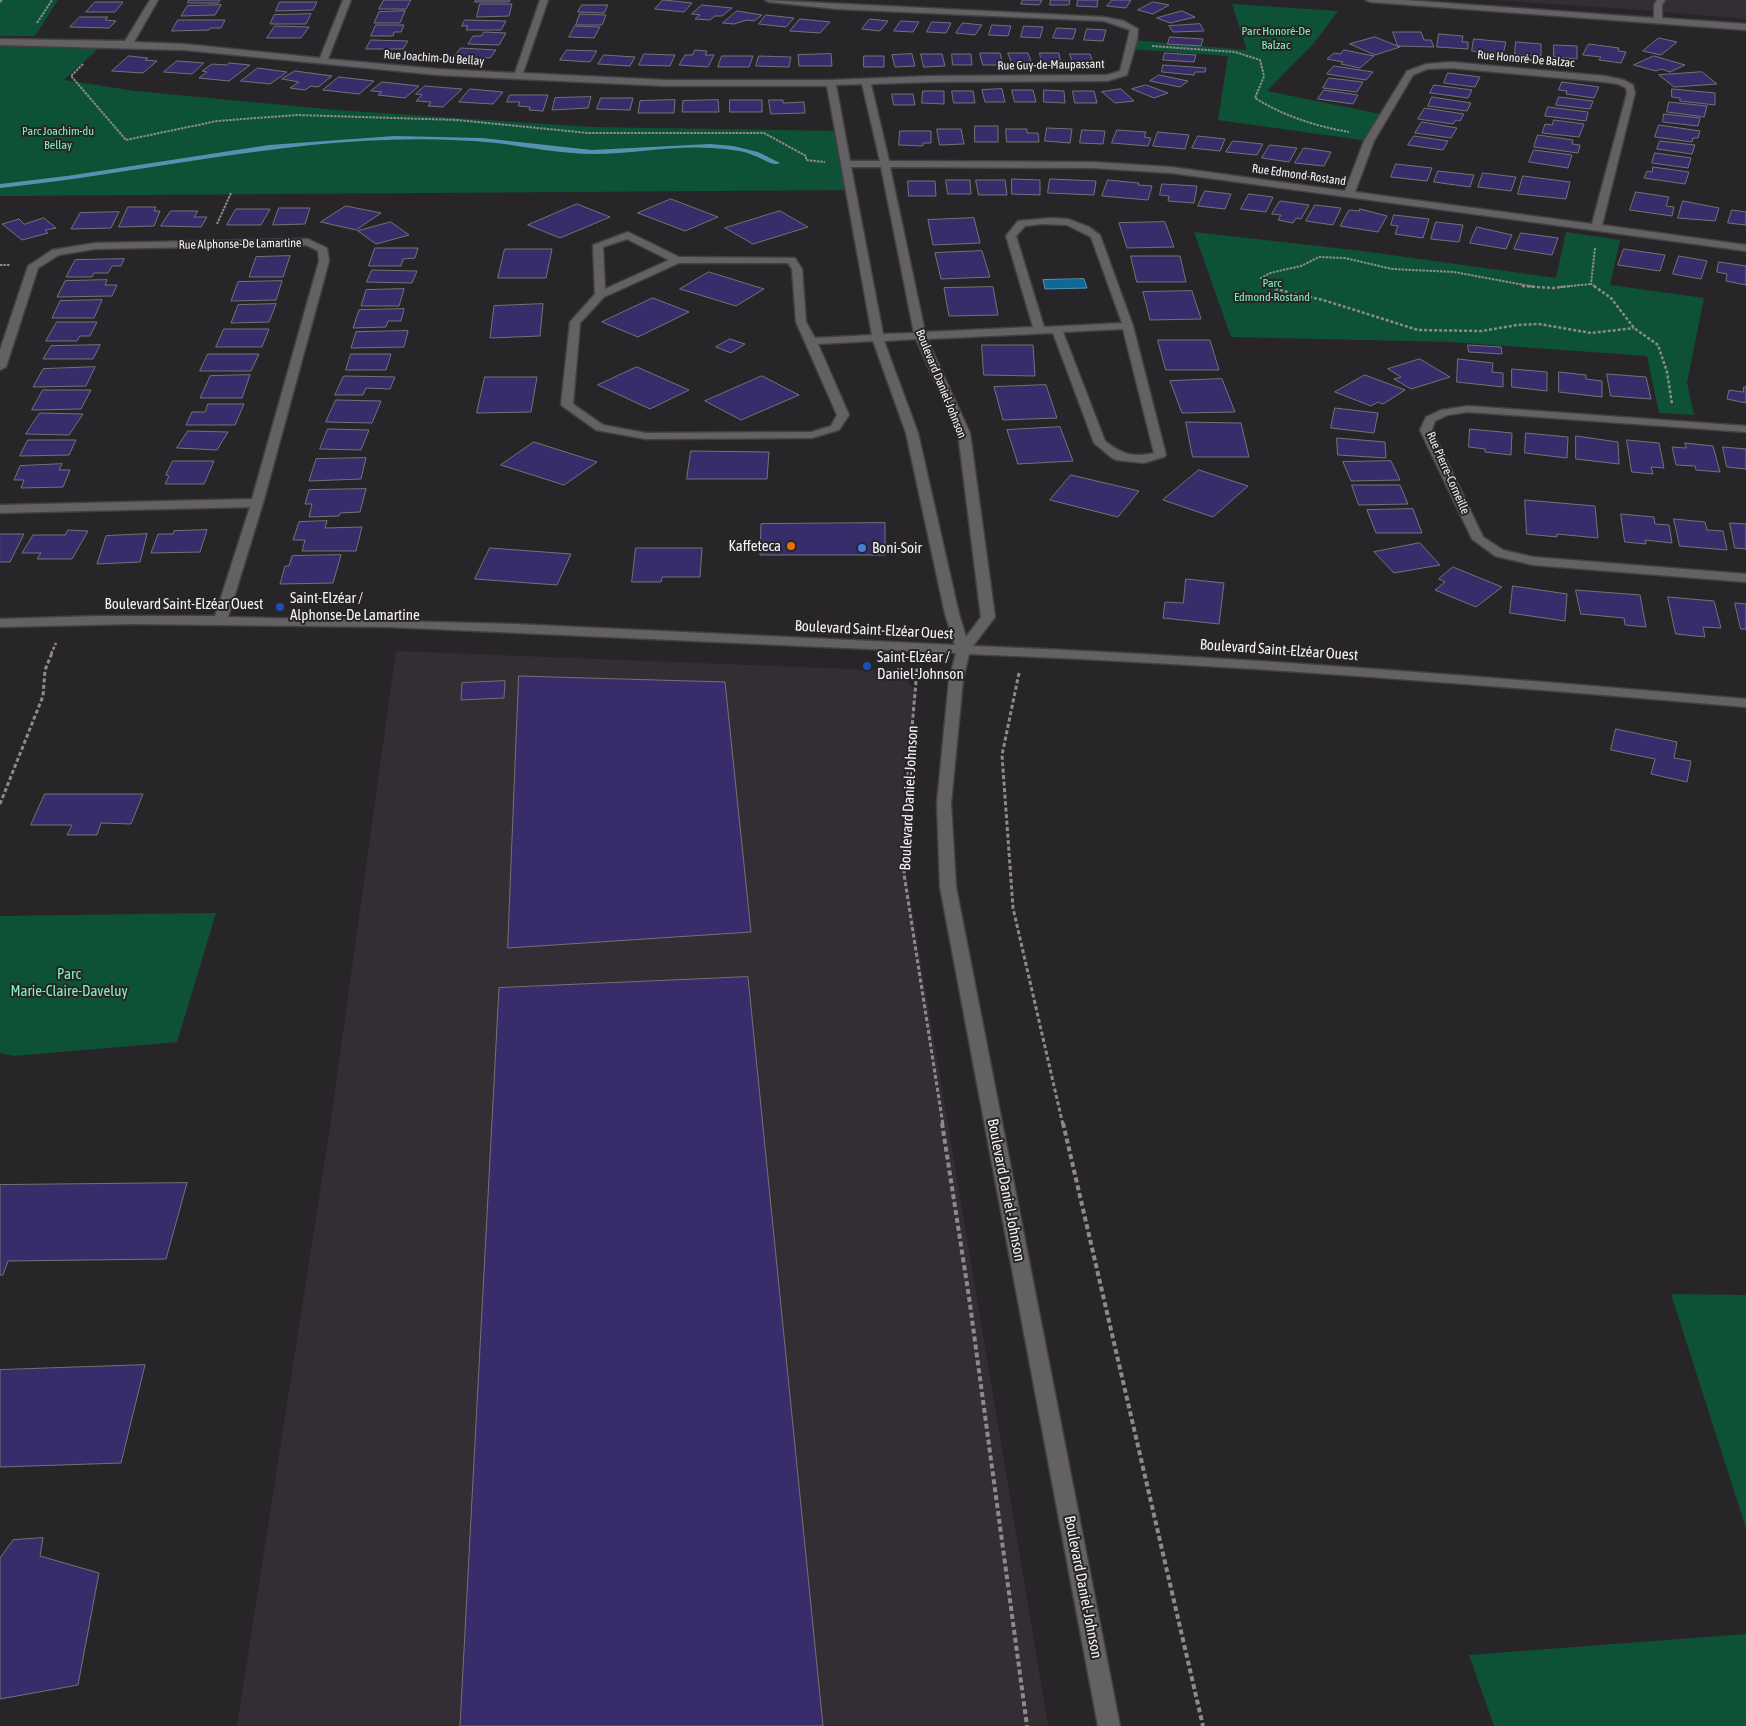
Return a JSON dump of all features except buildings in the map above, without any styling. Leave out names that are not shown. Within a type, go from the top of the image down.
[{"type":"street","points":[[128,44],[154,0]]},
{"type":"street","points":[[324,61],[347,0]]},
{"type":"street","points":[[518,76],[544,0]]},
{"type":"street","name":"Rue Guy-de-Maupassant","points":[[769,0],[837,7],[1104,20],[1121,22],[1134,29],[1124,73],[1107,78],[931,79],[866,83]]},
{"type":"street","points":[[1370,0],[1471,4],[1746,27]]},
{"type":"street","points":[[1658,21],[1658,5],[1661,0]]},
{"type":"street","name":"Rue Joachim-Du Bellay","points":[[0,42],[184,47],[438,72],[518,76],[666,83],[866,83]]},
{"type":"street","name":"Rue Honoré-De Balzac","points":[[1349,194],[1372,135],[1410,73],[1426,67],[1451,65],[1621,82],[1630,87],[1630,92],[1596,229]]},
{"type":"street","name":"Boulevard Daniel-Johnson","points":[[866,83],[885,164],[920,336],[964,433],[988,617],[963,650],[956,680],[944,803],[944,853],[948,887],[973,1026],[1110,1726]]},
{"type":"street","points":[[830,84],[847,164],[878,339],[912,433],[952,614],[963,650]]},
{"type":"street","name":"Rue Edmond-Rostand","points":[[847,164],[1093,166],[1171,170],[1746,248]]},
{"type":"street","points":[[1040,331],[1011,236],[1022,223],[1056,219],[1082,225],[1095,235],[1128,326],[1160,455],[1144,459],[1116,456],[1100,443],[1057,330]]},
{"type":"street","points":[[600,295],[598,245],[628,235],[676,260]]},
{"type":"street","name":"Rue Alphonse-De Lamartine","points":[[0,367],[33,265],[56,252],[95,246],[308,242],[323,250],[324,262],[257,503],[220,620]]},
{"type":"street","points":[[676,260],[791,260],[797,269],[801,322],[812,341],[843,415],[835,428],[812,434],[646,436],[600,428],[567,405],[575,322],[600,295],[676,260]]},
{"type":"street","points":[[812,341],[1128,326]]},
{"type":"street","name":"Rue Pierre-Corneille","points":[[1746,429],[1468,409],[1445,412],[1430,419],[1426,430],[1478,539],[1499,554],[1533,561],[1746,578]]},
{"type":"street","points":[[0,509],[257,503]]},
{"type":"street","name":"Boulevard Saint-Elzéar Ouest","points":[[0,623],[102,620],[220,620],[458,625],[1032,652],[1350,670],[1746,703]]},
{"type":"path","points":[[40,18],[52,0]]},
{"type":"path","points":[[102,44],[71,76],[126,140],[217,121],[297,114],[457,120],[588,132],[764,133],[806,156],[806,160],[847,164]]},
{"type":"path","points":[[1131,45],[1235,52],[1260,60],[1264,76],[1255,98],[1304,122],[1331,129],[1372,135]]},
{"type":"path","points":[[208,245],[231,193]]},
{"type":"path","points":[[1591,284],[1596,229]]},
{"type":"path","points":[[1634,328],[1591,334],[1539,324],[1517,325],[1482,331],[1418,330],[1323,300],[1275,289],[1261,278],[1270,273],[1301,266],[1318,257],[1345,258],[1392,269],[1454,272],[1526,287],[1552,288],[1591,284],[1611,298],[1634,328],[1658,345],[1667,372],[1675,425]]},
{"type":"path","points":[[0,804],[42,696],[45,670],[57,640]]},
{"type":"path","name":"Boulevard Daniel-Johnson","points":[[917,670],[908,774],[904,874],[969,1297],[1027,1726]]},
{"type":"path","points":[[1019,672],[1002,755],[1013,908],[1202,1726]]},
{"type":"shaded area","points":[[1493,0],[1746,0],[1746,19],[1643,10]]},
{"type":"shaded area","points":[[396,651],[900,671],[917,694],[904,768],[903,855],[1048,1726],[237,1726],[329,1134]]},
{"type":"green space","points":[[0,0],[58,0],[35,36],[0,36]]},
{"type":"green space","name":"Parc Honoré-De Balzac","points":[[1232,4],[1338,11],[1314,43],[1267,91],[1385,115],[1369,141],[1218,120],[1228,56],[1130,49],[1133,40],[1247,50]]},
{"type":"green space","name":"Parc Joachim-du Bellay","points":[[0,42],[103,44],[64,80],[135,91],[336,110],[592,127],[840,131],[850,190],[0,196]]},
{"type":"green space","name":"Parc Edmond-Rostand","points":[[1194,232],[1362,251],[1556,278],[1566,232],[1620,240],[1610,285],[1704,298],[1687,383],[1694,415],[1659,413],[1647,356],[1452,342],[1231,337]]},
{"type":"green space","name":"Parc Marie-Claire-Daveluy","points":[[216,913],[177,1042],[14,1056],[0,1053],[0,916]]},
{"type":"green space","points":[[1671,1294],[1746,1295],[1746,1528]]},
{"type":"green space","points":[[1746,1634],[1746,1726],[1494,1726],[1469,1655]]},
{"type":"water","points":[[1084,279],[1087,288],[1045,289],[1043,280]]},
{"type":"waterway","points":[[0,186],[34,183],[269,147],[316,142],[395,138],[482,140],[592,152],[710,146],[733,148],[755,153],[777,163]]},
{"type":"place","name":"Kaffeteca","points":[[791,546]]},
{"type":"place","name":"Boni-Soir","points":[[862,548]]},
{"type":"place","name":"Saint-Elzéar / Alphonse-De Lamartine","points":[[280,607]]},
{"type":"place","name":"Saint-Elzéar / Daniel-Johnson","points":[[867,666]]}]
